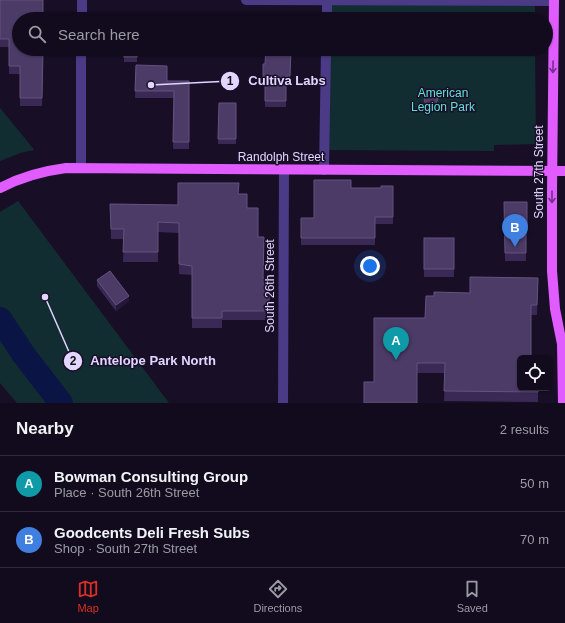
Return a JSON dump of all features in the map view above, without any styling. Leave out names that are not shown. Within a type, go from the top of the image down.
[{"type":"main road","name":"South 27th Street","points":[[554,0],[552,171],[553,280],[555,309],[562,344],[563,403]]},
{"type":"main road","name":"Randolph Street","points":[[0,188],[22,178],[66,168],[565,171]]},
{"type":"main road","name":"South 27th Street","points":[[562,344],[565,332]]},
{"type":"street","points":[[82,0],[82,12]]},
{"type":"street","points":[[246,0],[554,0]]},
{"type":"street","points":[[327,0],[327,12]]},
{"type":"street","points":[[81,56],[81,168]]},
{"type":"street","points":[[324,170],[326,56]]},
{"type":"street","name":"South 26th Street","points":[[283,403],[284,170]]},
{"type":"green space","points":[[327,1],[535,1],[535,12],[327,12]]},
{"type":"green space","name":"American Legion Park","points":[[326,56],[535,56],[536,144],[494,145],[494,151],[324,150]]},
{"type":"green space","points":[[0,108],[34,150],[20,153],[0,161]]},
{"type":"green space","points":[[18,201],[169,403],[17,403],[0,383],[0,212]]},
{"type":"building","points":[[0,0],[43,0],[43,12],[12,12],[12,56],[43,56],[42,98],[20,98],[20,66],[9,66],[9,39],[0,39]]},
{"type":"building","points":[[124,56],[137,56],[137,57]]},
{"type":"building","points":[[266,56],[291,56],[290,76],[286,76],[286,101],[265,101],[265,78],[263,78],[263,64],[265,64]]},
{"type":"building","points":[[136,65],[167,66],[167,81],[189,81],[189,142],[173,142],[174,91],[135,91]]},
{"type":"building","points":[[435,93],[438,99],[435,106],[428,106],[424,100],[427,94]]},
{"type":"building","points":[[219,103],[236,103],[236,139],[218,139]]},
{"type":"building","points":[[314,180],[351,180],[351,188],[381,188],[381,186],[393,186],[393,217],[375,217],[375,238],[301,238],[301,218],[314,218]]},
{"type":"building","points":[[178,183],[239,183],[238,194],[247,194],[247,208],[258,208],[258,237],[264,237],[263,278],[264,281],[269,281],[269,309],[265,309],[265,311],[222,311],[222,318],[192,318],[192,266],[179,264],[179,223],[158,222],[158,252],[123,252],[124,229],[111,229],[110,204],[178,205]]},
{"type":"building","points":[[504,202],[527,202],[526,253],[505,253]]},
{"type":"building","points":[[424,238],[454,238],[454,269],[424,269]]},
{"type":"building","points":[[110,271],[129,296],[116,305],[97,280]]},
{"type":"building","points":[[470,277],[538,278],[537,305],[531,305],[531,355],[517,355],[517,391],[538,392],[444,391],[445,363],[417,363],[417,403],[364,403],[364,382],[374,382],[374,318],[425,318],[426,296],[434,296],[434,292],[470,293]]},
{"type":"waterway","points":[[0,319],[24,355],[61,403]]},
{"type":"place","name":"Cultiva Labs","points":[[151,85]]},
{"type":"place","name":"Goodcents Deli Fresh Subs","points":[[515,247]]},
{"type":"place","name":"Antelope Park North","points":[[45,297]]},
{"type":"place","name":"Bowman Consulting Group","points":[[396,360]]}]
